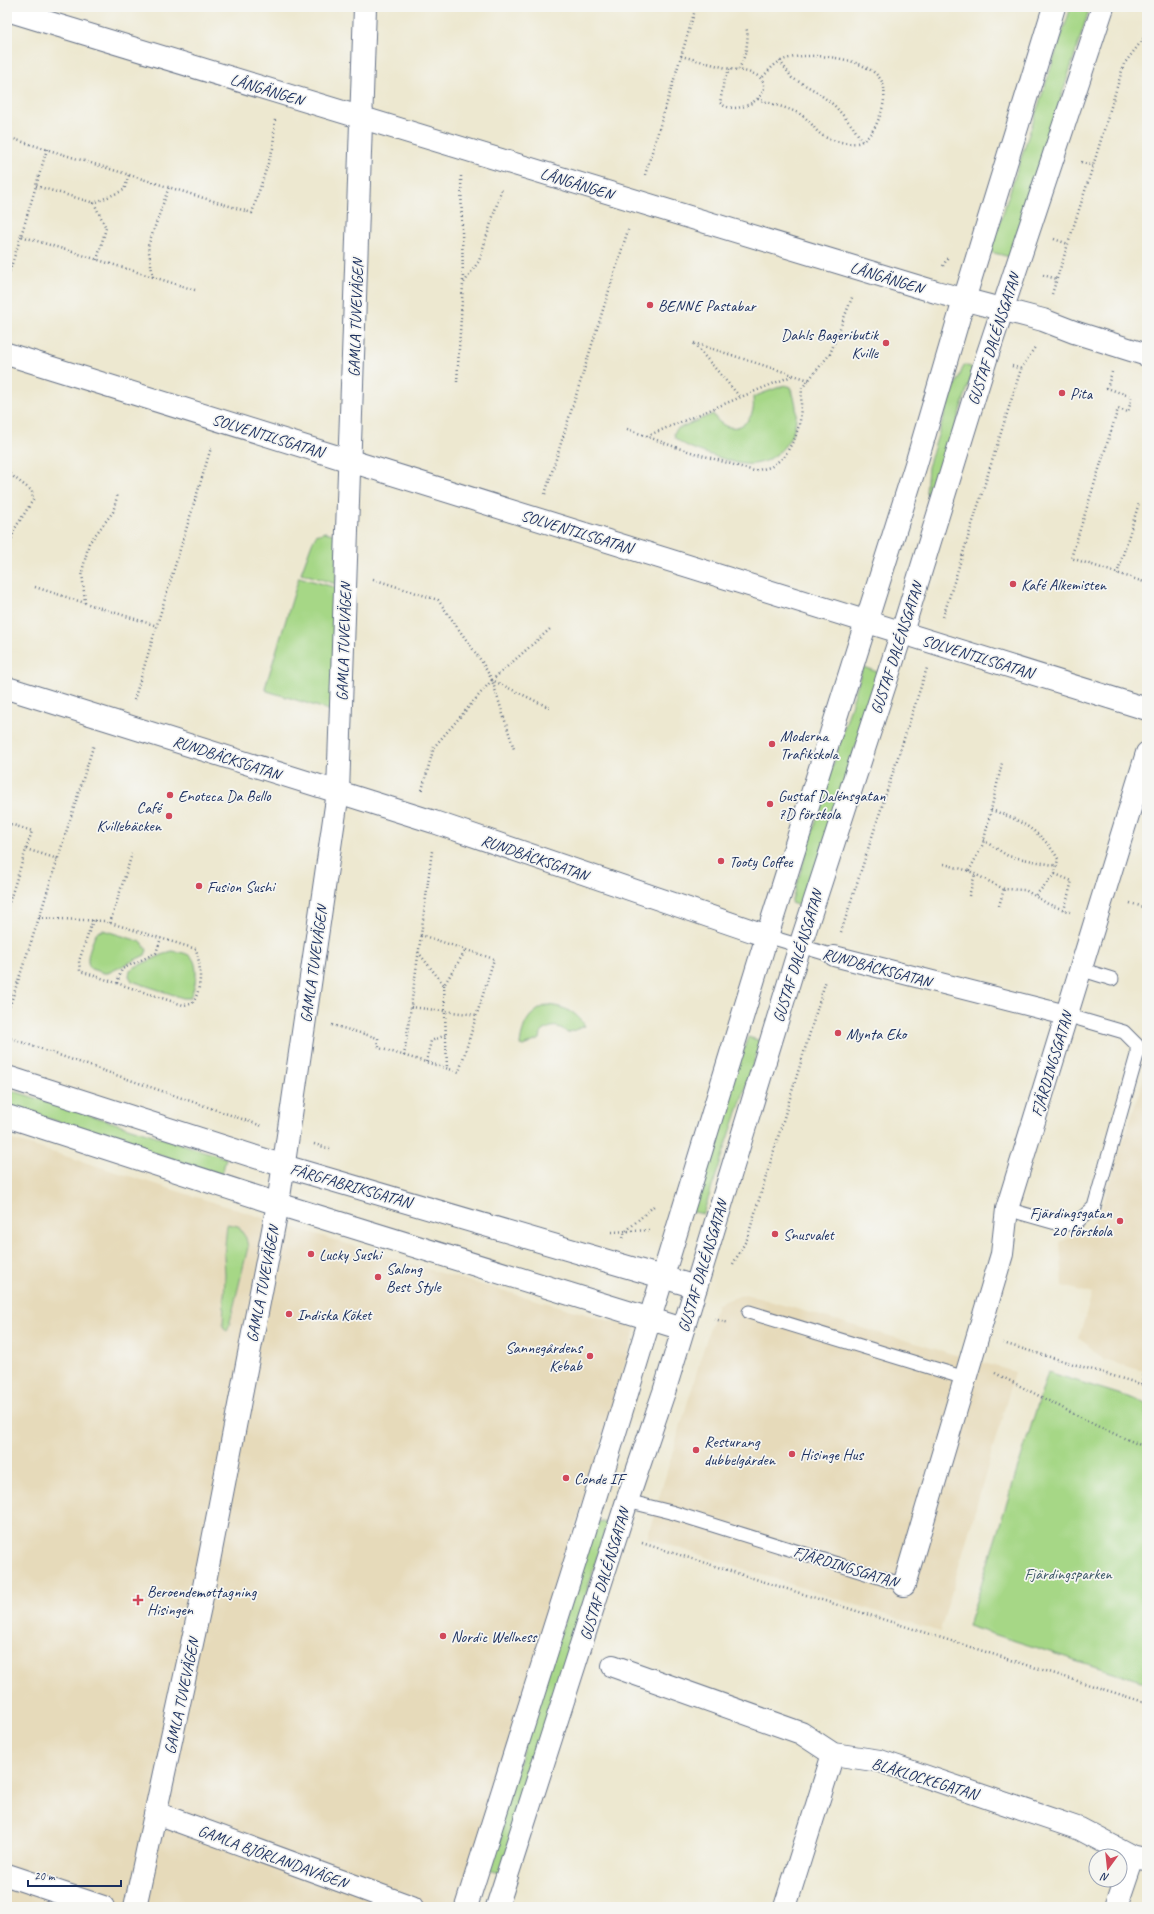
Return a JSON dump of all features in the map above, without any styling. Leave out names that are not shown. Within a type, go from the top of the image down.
[{"type":"street","name":"GAMLA TUVEVÄGEN","points":[[136,1907],[201,1602],[278,1204],[338,792],[365,7]]},
{"type":"street","name":"GUSTAF DALÉNSGATAN","points":[[466,1907],[589,1517],[661,1277],[767,936],[868,621],[1054,7]]},
{"type":"street","name":"GUSTAF DALÉNSGATAN","points":[[497,1907],[627,1501],[664,1392],[800,946],[902,632],[1002,310],[1103,7]]},
{"type":"street","name":"LÅNGÄNGEN","points":[[7,10],[964,300],[1044,320],[1074,332],[1147,354]]},
{"type":"street","name":"SOLVENTILSGATAN","points":[[7,354],[1147,708]]},
{"type":"street","name":"RUNDBÄCKSGATAN","points":[[7,688],[424,819],[767,936]]},
{"type":"street","name":"FJÄRDINGSGATAN","points":[[904,1585],[1002,1254],[1007,1209],[1147,753]]},
{"type":"street","name":"RUNDBÄCKSGATAN","points":[[834,956],[1066,1016]]},
{"type":"street","name":"FÄRGFABRIKSGATAN","points":[[7,1078],[284,1166],[696,1287]]},
{"type":"street","points":[[7,1116],[278,1204],[683,1329]]},
{"type":"street","name":"BLÅKLOCKEGATAN","points":[[613,1666],[801,1733],[832,1754],[880,1761],[1073,1826],[1140,1858]]},
{"type":"street","points":[[785,1907],[832,1754]]},
{"type":"street","name":"GAMLA BJÖRLANDAVÄGEN","points":[[156,1813],[412,1907]]},
{"type":"street","points":[[1116,1907],[1140,1858]]},
{"type":"street","points":[[7,1875],[103,1907]]},
{"type":"lane","name":"RUNDBÄCKSGATAN","points":[[767,936],[834,956]]},
{"type":"lane","points":[[1080,969],[1112,979]]},
{"type":"lane","points":[[1007,1209],[1063,1226],[1077,1222],[1094,1206],[1137,1055],[1137,1045],[1124,1032],[1066,1016]]},
{"type":"lane","points":[[749,1312],[968,1369]]},
{"type":"lane","name":"FJÄRDINGSGATAN","points":[[627,1501],[671,1512],[904,1585]]},
{"type":"path","points":[[538,519],[696,7]]},
{"type":"path","points":[[738,70],[741,65],[746,44],[748,32],[746,27]]},
{"type":"path","points":[[1034,350],[1094,166],[1124,64],[1147,34]]},
{"type":"path","points":[[758,99],[804,116],[815,131],[822,136],[833,140],[856,143],[862,141],[874,129],[883,108],[883,85],[877,74],[842,58],[820,55],[789,58],[780,62],[761,79]]},
{"type":"path","points":[[681,56],[759,76],[763,82],[763,87],[762,94],[758,99],[740,108],[732,109],[720,103],[724,80],[730,69]]},
{"type":"path","points":[[780,62],[792,78],[814,90],[834,105],[853,127],[862,141]]},
{"type":"path","points":[[7,137],[252,213],[273,148],[273,126],[282,94]]},
{"type":"path","points":[[457,382],[463,284],[460,147]]},
{"type":"path","points":[[7,279],[47,149]]},
{"type":"path","points":[[1075,160],[1094,166]]},
{"type":"path","points":[[463,284],[479,262],[510,163]]},
{"type":"path","points":[[36,186],[94,203],[124,190],[129,175]]},
{"type":"path","points":[[152,277],[148,246],[169,187]]},
{"type":"path","points":[[94,203],[106,228],[97,260]]},
{"type":"path","points":[[21,236],[195,290]]},
{"type":"path","points":[[1049,237],[1068,244]]},
{"type":"path","points":[[627,429],[685,450],[754,471],[771,467],[784,457],[795,438],[800,422],[802,388],[830,354],[852,298],[859,268]]},
{"type":"path","points":[[741,398],[694,343],[809,380]]},
{"type":"path","points":[[1114,365],[1107,388],[1132,396],[1128,412],[1118,409],[1071,558],[1147,583]]},
{"type":"path","points":[[647,436],[794,376]]},
{"type":"path","points":[[133,702],[209,456]]},
{"type":"path","points":[[7,472],[32,491],[34,500],[14,530],[7,557]]},
{"type":"path","points":[[85,603],[82,572],[89,543],[113,512],[118,493]]},
{"type":"path","points":[[1117,574],[1139,502]]},
{"type":"path","points":[[346,570],[438,600],[482,662],[492,680],[514,749]]},
{"type":"path","points":[[35,587],[156,626]]},
{"type":"path","points":[[404,1056],[421,935],[424,819],[434,747],[492,680],[550,629]]},
{"type":"path","points":[[492,680],[550,708]]},
{"type":"path","points":[[7,1014],[102,718]]},
{"type":"path","points":[[969,871],[983,840],[1002,764]]},
{"type":"path","points":[[991,810],[1026,824],[1055,853],[1058,859],[1058,866],[1055,874],[1035,896]]},
{"type":"path","points":[[7,823],[32,831],[7,909]]},
{"type":"path","points":[[983,840],[1008,856],[1058,866]]},
{"type":"path","points":[[26,850],[58,859]]},
{"type":"path","points":[[110,923],[132,854]]},
{"type":"path","points":[[944,864],[969,871],[1004,889],[1025,890],[1048,904],[1095,920]]},
{"type":"path","points":[[969,896],[975,874]]},
{"type":"path","points":[[1055,874],[1072,882],[1064,910]]},
{"type":"path","points":[[999,906],[1004,889]]},
{"type":"path","points":[[39,918],[93,920],[110,923],[196,949],[201,966],[197,996],[192,1004],[183,1005],[80,971],[79,961],[93,920]]},
{"type":"path","points":[[305,1018],[378,1038],[379,1048],[459,1072],[494,959],[421,935]]},
{"type":"path","points":[[116,983],[122,969],[156,953],[161,938]]},
{"type":"path","points":[[447,1068],[444,985],[466,950]]},
{"type":"path","points":[[418,952],[444,985]]},
{"type":"path","points":[[410,1007],[477,1014]]},
{"type":"path","points":[[426,1062],[431,1041],[446,1035]]},
{"type":"path","points":[[7,1036],[289,1136],[334,1150]]},
{"type":"path","points":[[606,1232],[624,1232],[645,1229],[674,1237]]},
{"type":"path","points":[[707,1248],[737,1258]]},
{"type":"path","points":[[978,1336],[1147,1386]]},
{"type":"path","points":[[1141,1384],[1147,1366]]},
{"type":"path","points":[[968,1369],[1147,1448]]},
{"type":"path","points":[[634,1541],[1147,1704]]},
{"type":"shaded area","name":"Fjärdingsgatan 20 förskola","points":[[1147,1068],[1147,1372],[1104,1360],[1079,1337],[1092,1294],[1063,1286],[1060,1242],[1087,1229],[1100,1213]]},
{"type":"shaded area","points":[[7,1138],[440,1273],[636,1328],[459,1907],[7,1907]]},
{"type":"shaded area","points":[[745,1294],[1015,1372],[940,1632],[647,1538],[717,1304]]},
{"type":"green space","points":[[1071,7],[1090,7],[1010,257],[990,252]]},
{"type":"green space","points":[[964,365],[974,368],[933,495],[926,493],[928,467],[946,410]]},
{"type":"green space","points":[[785,385],[790,387],[794,397],[796,418],[794,429],[791,437],[781,450],[768,460],[752,464],[736,463],[695,449],[675,438],[674,433],[677,429],[713,414],[717,420],[728,427],[740,426],[746,423],[750,417],[753,408],[753,397]]},
{"type":"green space","points":[[325,532],[337,535],[336,584],[301,573],[316,535]]},
{"type":"green space","points":[[299,577],[337,588],[332,711],[267,691],[265,688]]},
{"type":"green space","points":[[863,667],[880,673],[803,907],[791,903]]},
{"type":"green space","points":[[103,930],[142,942],[147,950],[145,955],[108,973],[91,969],[88,961],[89,951],[96,933]]},
{"type":"green space","points":[[171,951],[181,952],[190,956],[195,964],[196,977],[194,989],[189,998],[183,998],[132,981],[129,976],[130,970],[135,967]]},
{"type":"green space","points":[[547,1005],[559,1007],[574,1013],[585,1026],[567,1033],[561,1028],[551,1027],[541,1033],[540,1039],[523,1046],[520,1045],[527,1020],[540,1008]]},
{"type":"green space","points":[[748,1037],[761,1041],[703,1214],[689,1211],[710,1144]]},
{"type":"green space","points":[[7,1089],[226,1158],[222,1175],[7,1105]]},
{"type":"green space","points":[[227,1224],[238,1226],[246,1238],[248,1247],[227,1331],[224,1329],[223,1325],[225,1275],[224,1256]]},
{"type":"green space","name":"Fjärdingsparken","points":[[1048,1372],[1147,1403],[1147,1683],[968,1626]]},
{"type":"green space","points":[[596,1521],[607,1523],[558,1690],[500,1873],[485,1869]]},
{"type":"place","name":"BENNE Pastabar","points":[[650,305]]},
{"type":"place","name":"Dahls Bageributik Kville","points":[[886,343]]},
{"type":"place","name":"Pita","points":[[1062,393]]},
{"type":"place","name":"Kafé Alkemisten","points":[[1013,584]]},
{"type":"place","name":"Moderna Trafikskola","points":[[772,744]]},
{"type":"place","name":"Enoteca Da Bello","points":[[170,795]]},
{"type":"place","name":"Gustaf Dalénsgatan 7D förskola","points":[[770,804]]},
{"type":"place","name":"Café Kvillebäcken","points":[[169,816]]},
{"type":"place","name":"Tooty Coffee","points":[[721,861]]},
{"type":"place","name":"Fusion Sushi","points":[[199,886]]},
{"type":"place","name":"Mynta Eko","points":[[838,1033]]},
{"type":"place","name":"Fjärdingsgatan 20 förskola","points":[[1120,1221]]},
{"type":"place","name":"Snusvalet","points":[[775,1234]]},
{"type":"place","name":"Lucky Sushi","points":[[311,1254]]},
{"type":"place","name":"Salong Best Style","points":[[378,1277]]},
{"type":"place","name":"Indiska Köket","points":[[289,1314]]},
{"type":"place","name":"Sannegårdens Kebab","points":[[590,1356]]},
{"type":"place","name":"Resturang dubbelgården","points":[[696,1450]]},
{"type":"place","name":"Hisinge Hus","points":[[792,1454]]},
{"type":"place","name":"Conde IF","points":[[566,1478]]},
{"type":"place","name":"Beroendemottagning Hisingen","points":[[138,1600]]},
{"type":"place","name":"Nordic Wellness","points":[[443,1636]]}]
